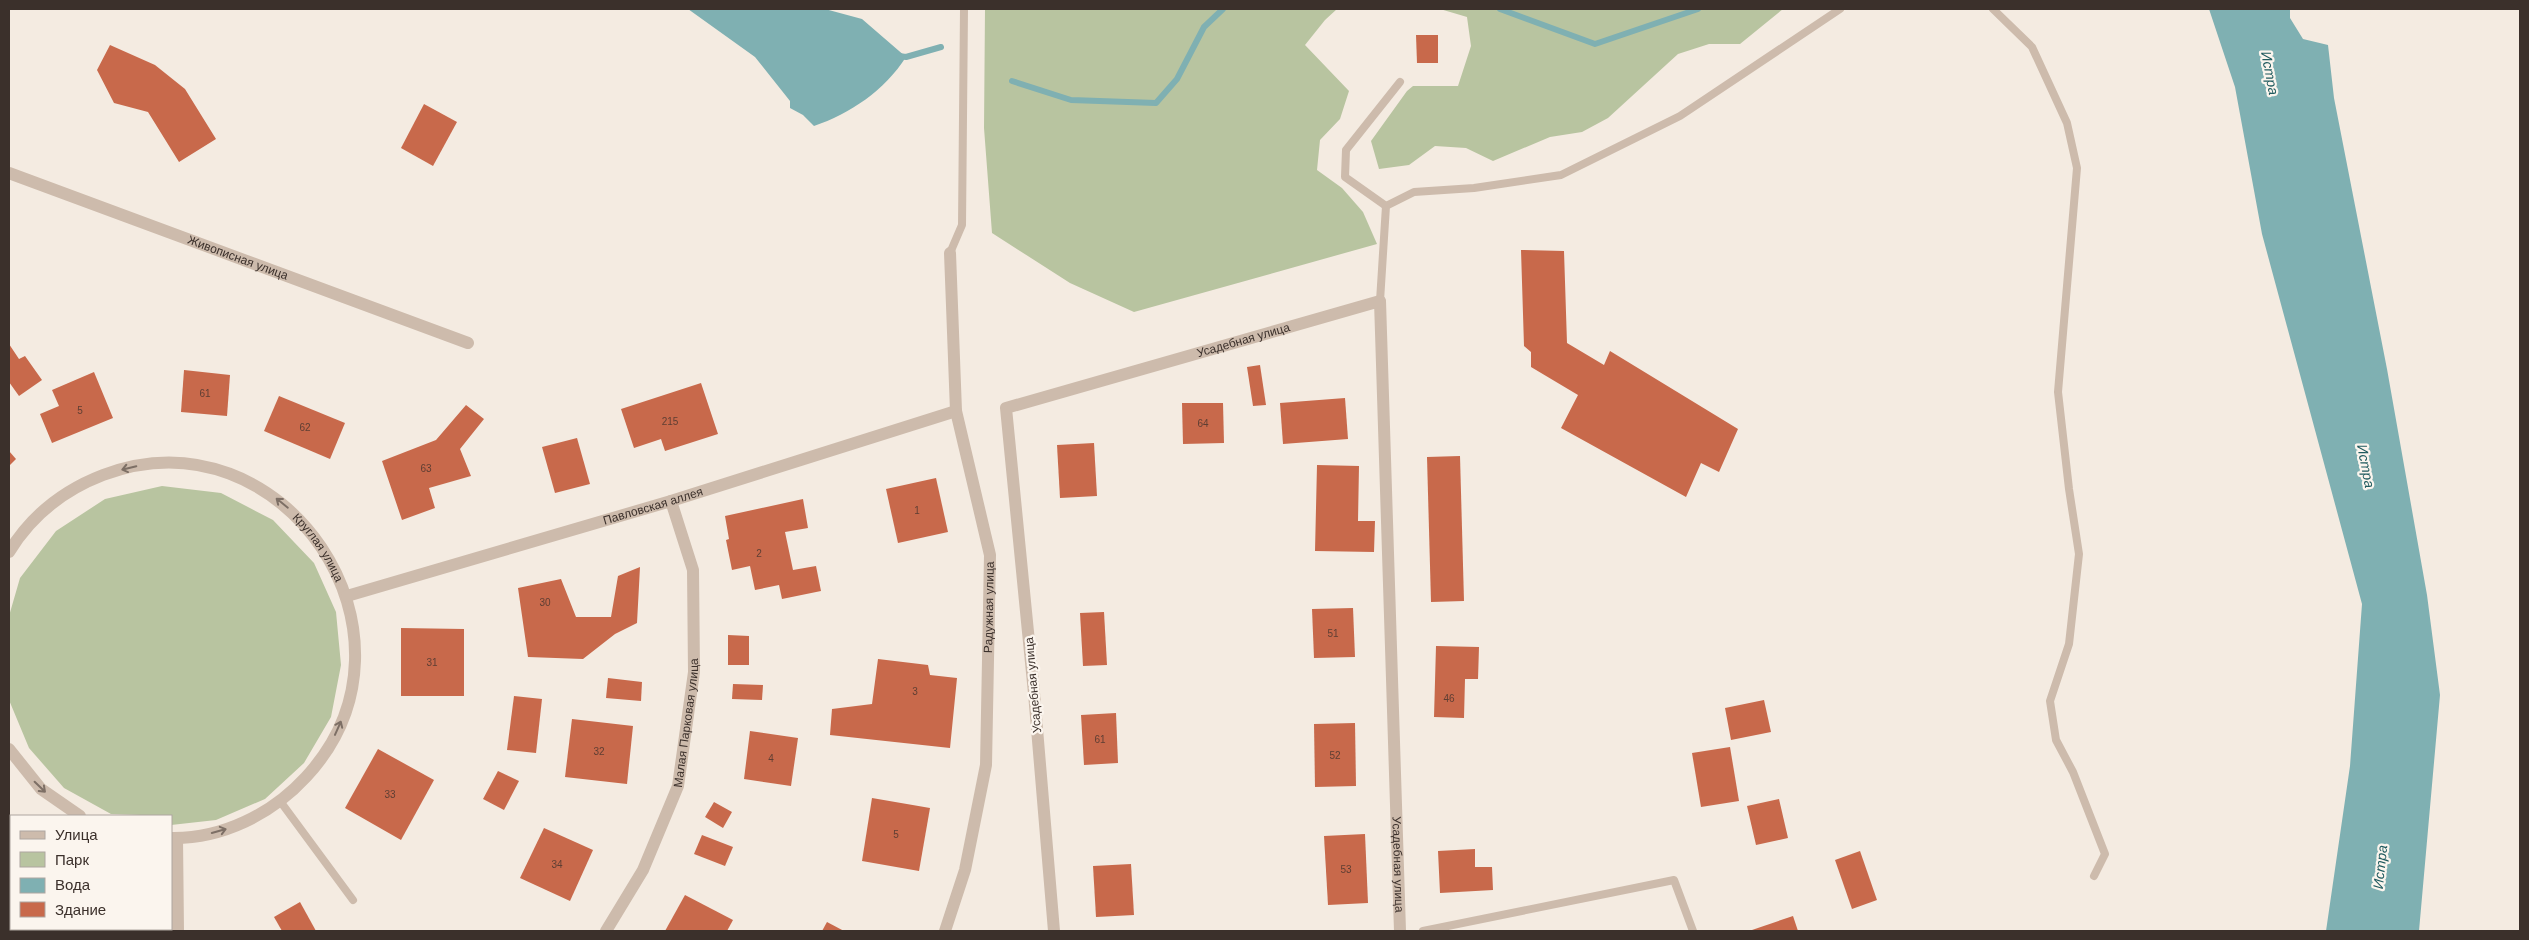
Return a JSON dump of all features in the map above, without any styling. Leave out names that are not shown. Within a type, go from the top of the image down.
[{"type":"street","name":"Живописная улица","points":[[9,173],[468,343]]},
{"type":"street","name":"Радужная улица","points":[[945,931],[965,870],[986,755],[990,555],[956,412],[950,253]]},
{"type":"street","name":"Усадебная улица","points":[[1054,931],[1034,693],[1006,408],[1380,301],[1400,931]]},
{"type":"street","name":"Павловская аллея","points":[[347,596],[672,501],[956,412]]},
{"type":"street","name":"Круглая улица","points":[[9,552],[30,523],[48,506],[89,481],[136,466],[185,464],[233,475],[276,498],[312,532],[338,573],[347,596],[352,619],[355,657],[352,687],[337,731],[313,770],[280,801],[261,814],[228,828],[199,836],[174,838]]},
{"type":"street","name":"Малая Парковая улица","points":[[606,931],[643,870],[678,786],[694,672],[694,570],[672,501]]},
{"type":"street","points":[[9,750],[41,789],[79,815]]},
{"type":"street","points":[[174,838],[178,931]]},
{"type":"lane","points":[[950,253],[962,226],[964,9]]},
{"type":"lane","points":[[1386,206],[1414,192],[1474,188],[1561,175],[1680,116],[1840,9]]},
{"type":"lane","points":[[1993,9],[2032,46],[2067,123],[2077,168],[2058,392],[2069,489],[2079,554],[2069,644],[2050,701],[2056,740],[2073,772],[2105,854],[2094,876]]},
{"type":"lane","points":[[1386,206],[1345,177],[1346,150],[1400,82]]},
{"type":"lane","points":[[1380,301],[1386,206]]},
{"type":"lane","points":[[280,801],[353,900]]},
{"type":"lane","points":[[1423,931],[1674,880],[1693,931]]},
{"type":"green space","points":[[985,9],[1337,9],[1325,20],[1305,45],[1349,91],[1340,119],[1320,140],[1317,170],[1342,188],[1363,212],[1377,244],[1134,312],[1070,283],[992,233],[984,128]]},
{"type":"green space","points":[[1440,9],[1783,9],[1740,44],[1709,44],[1678,54],[1608,118],[1582,132],[1550,137],[1493,161],[1466,148],[1435,146],[1409,165],[1379,169],[1371,141],[1407,91],[1413,86],[1458,86],[1471,46],[1467,17]]},
{"type":"green space","points":[[162,486],[221,493],[273,520],[314,563],[336,612],[341,665],[331,717],[304,763],[265,799],[216,820],[172,825],[172,815],[111,814],[64,788],[29,748],[9,700],[9,616],[20,578],[56,531],[105,499]]},
{"type":"water","points":[[688,9],[825,9],[862,19],[906,57],[888,80],[866,99],[841,115],[814,126],[803,115],[790,108],[790,101],[755,57]]},
{"type":"water","name":"Истра","points":[[2209,9],[2290,9],[2290,18],[2303,39],[2328,45],[2334,98],[2387,369],[2427,595],[2440,695],[2419,931],[2326,931],[2350,766],[2362,604],[2262,234],[2235,87]]},
{"type":"building","points":[[1416,35],[1438,35],[1438,63],[1417,63]]},
{"type":"building","points":[[110,45],[155,65],[185,89],[216,139],[179,162],[148,112],[114,103],[97,70]]},
{"type":"building","points":[[424,104],[457,122],[433,166],[401,148]]},
{"type":"building","points":[[1521,250],[1564,251],[1567,343],[1604,365],[1610,351],[1738,429],[1719,472],[1701,463],[1686,497],[1561,428],[1578,395],[1531,367],[1531,352],[1524,346]]},
{"type":"building","points":[[9,344],[19,359],[25,356],[42,380],[19,396],[9,382]]},
{"type":"building","points":[[1260,365],[1266,405],[1253,406],[1247,367]]},
{"type":"building","points":[[184,370],[230,375],[227,416],[181,412]]},
{"type":"building","points":[[94,372],[113,418],[52,443],[40,414],[59,406],[52,390]]},
{"type":"building","points":[[701,383],[718,434],[665,451],[661,439],[634,448],[621,409]]},
{"type":"building","points":[[279,396],[345,423],[330,459],[264,431]]},
{"type":"building","points":[[1345,398],[1348,439],[1283,444],[1280,403]]},
{"type":"building","points":[[1182,403],[1223,403],[1224,443],[1183,444]]},
{"type":"building","points":[[466,405],[484,419],[460,449],[471,476],[429,488],[435,508],[402,520],[382,461],[436,440]]},
{"type":"building","points":[[577,438],[590,484],[555,493],[542,447]]},
{"type":"building","points":[[1094,443],[1097,496],[1060,498],[1057,445]]},
{"type":"building","points":[[9,451],[16,459],[9,466]]},
{"type":"building","points":[[1460,456],[1464,601],[1431,602],[1427,457]]},
{"type":"building","points":[[1317,465],[1359,466],[1358,521],[1375,521],[1374,552],[1315,551]]},
{"type":"building","points":[[936,478],[948,532],[898,543],[886,489]]},
{"type":"building","points":[[803,499],[808,528],[785,532],[793,570],[816,566],[821,591],[782,599],[779,585],[755,590],[750,566],[732,570],[726,540],[729,539],[725,516]]},
{"type":"building","points":[[640,567],[637,623],[615,634],[583,659],[528,657],[518,588],[561,579],[576,617],[611,617],[618,576]]},
{"type":"building","points":[[1353,608],[1355,657],[1314,658],[1312,609]]},
{"type":"building","points":[[1104,612],[1107,665],[1083,666],[1080,613]]},
{"type":"building","points":[[401,628],[464,629],[464,696],[401,696]]},
{"type":"building","points":[[728,635],[749,636],[749,665],[728,665]]},
{"type":"building","points":[[1436,646],[1479,647],[1478,679],[1465,679],[1464,718],[1434,717]]},
{"type":"building","points":[[878,659],[928,665],[930,675],[957,678],[950,748],[830,735],[832,709],[872,704]]},
{"type":"building","points":[[608,678],[642,682],[641,701],[606,698]]},
{"type":"building","points":[[733,684],[763,685],[762,700],[732,699]]},
{"type":"building","points":[[514,696],[542,699],[536,753],[507,750]]},
{"type":"building","points":[[1764,700],[1771,732],[1731,740],[1725,708]]},
{"type":"building","points":[[1116,713],[1118,763],[1084,765],[1081,715]]},
{"type":"building","points":[[572,719],[633,726],[627,784],[565,777]]},
{"type":"building","points":[[1355,723],[1356,786],[1315,787],[1314,724]]},
{"type":"building","points":[[750,731],[798,738],[791,786],[744,779]]},
{"type":"building","points":[[1730,747],[1739,801],[1701,807],[1692,753]]},
{"type":"building","points":[[378,749],[434,780],[401,840],[345,808]]},
{"type":"building","points":[[498,771],[519,781],[504,810],[483,799]]},
{"type":"building","points":[[872,798],[930,808],[919,871],[862,861]]},
{"type":"building","points":[[1779,799],[1788,838],[1756,845],[1747,806]]},
{"type":"building","points":[[714,802],[732,812],[723,828],[705,817]]},
{"type":"building","points":[[9,816],[10,832],[9,833]]},
{"type":"building","points":[[544,828],[593,850],[570,901],[520,878]]},
{"type":"building","points":[[1365,834],[1368,903],[1328,905],[1324,836]]},
{"type":"building","points":[[702,835],[733,847],[725,866],[694,854]]},
{"type":"building","points":[[9,839],[10,882],[9,884]]},
{"type":"building","points":[[1475,849],[1475,867],[1492,867],[1493,890],[1440,893],[1438,851]]},
{"type":"building","points":[[1860,851],[1877,900],[1852,909],[1835,860]]},
{"type":"building","points":[[1131,864],[1134,915],[1096,917],[1093,866]]},
{"type":"building","points":[[685,895],[733,920],[727,931],[665,931]]},
{"type":"building","points":[[300,902],[316,931],[282,931],[274,917]]},
{"type":"building","points":[[1793,916],[1798,931],[1749,931]]},
{"type":"building","points":[[827,922],[844,931],[822,931]]},
{"type":"waterway","points":[[1012,81],[1071,100],[1156,103],[1177,79],[1204,27],[1223,9]]},
{"type":"waterway","points":[[1500,9],[1595,44],[1698,9]]},
{"type":"waterway","points":[[899,56],[906,57],[941,47]]}]
